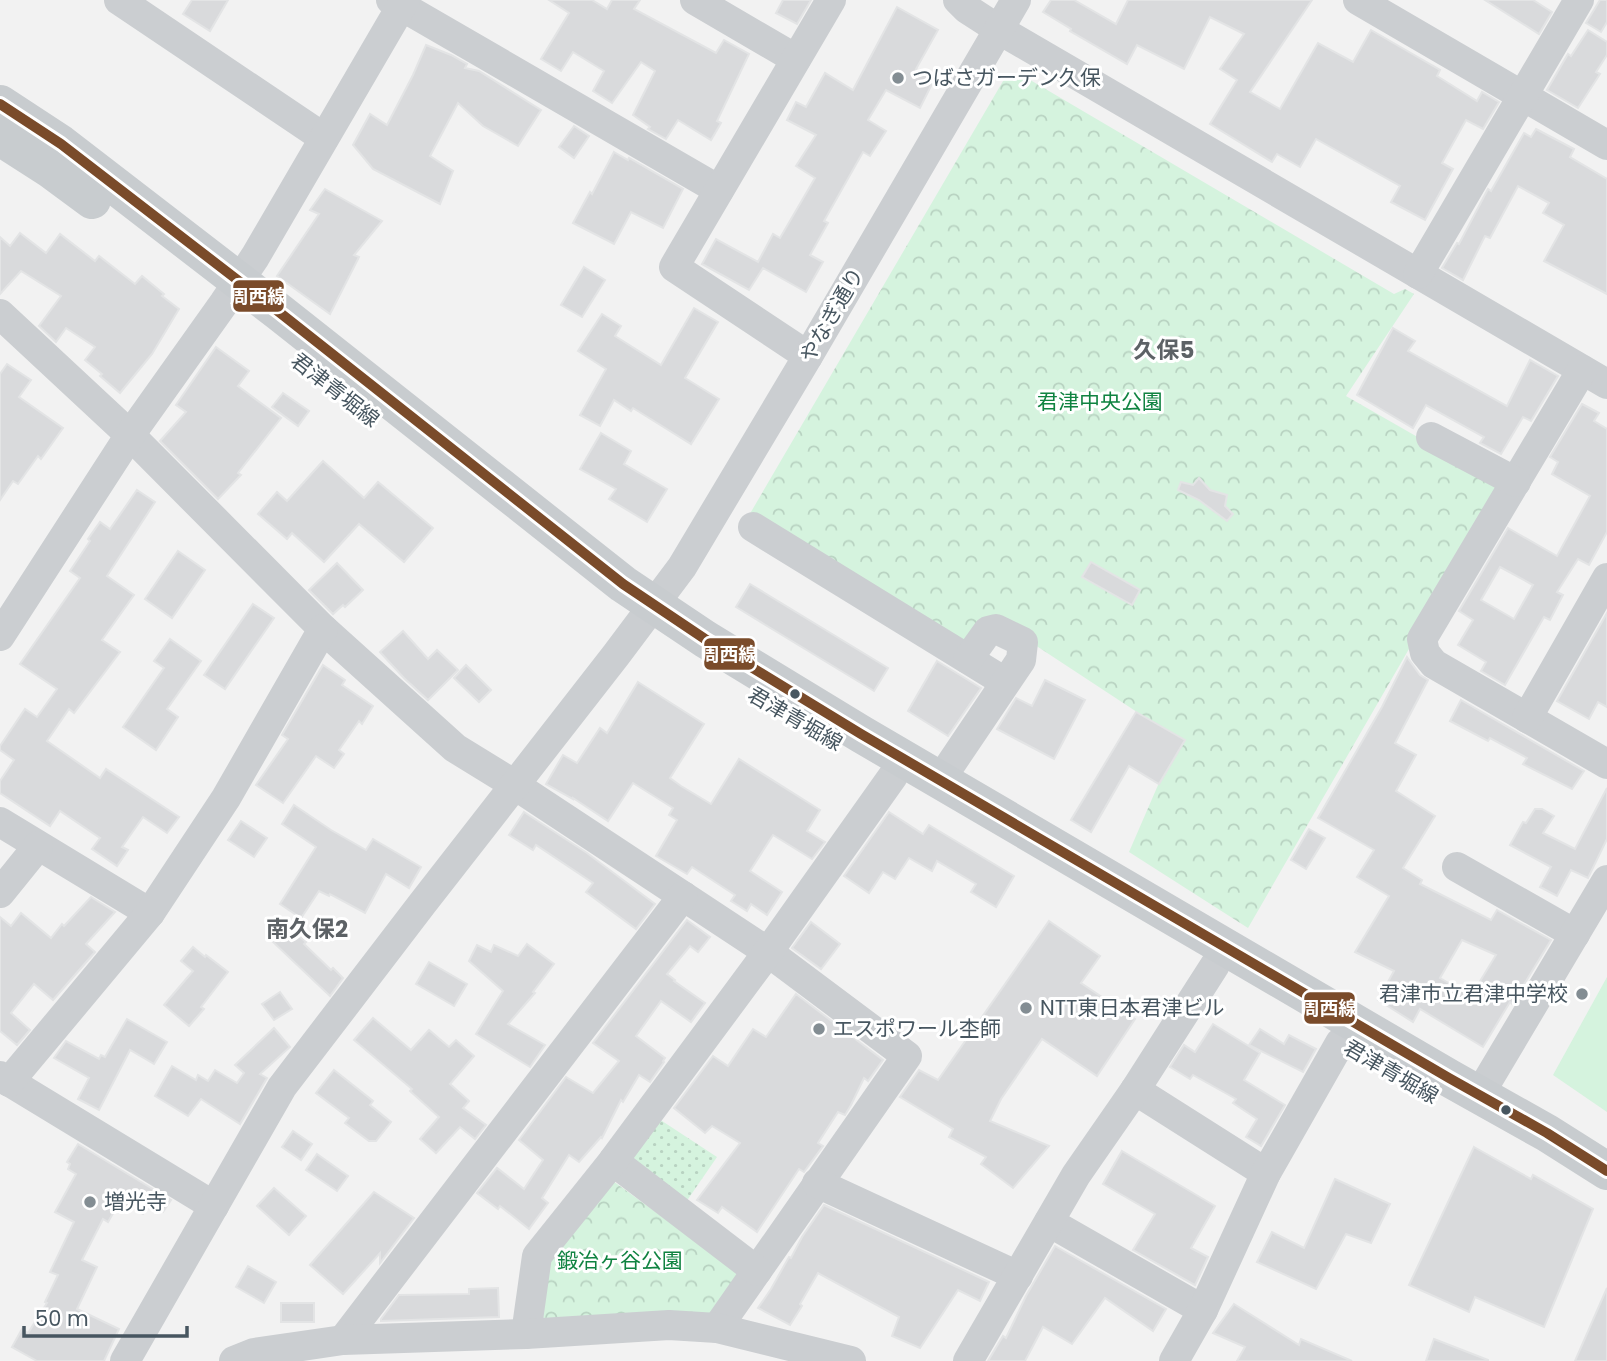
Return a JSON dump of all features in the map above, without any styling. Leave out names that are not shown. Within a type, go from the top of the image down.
[{"type":"main road","name":"君津青堀線","points":[[0,104],[61,144],[231,292]]},
{"type":"main road","name":"君津青堀線","points":[[0,138],[231,292],[623,584],[646,614],[683,653],[1215,965],[1340,1043],[1573,1177],[1607,1201]]},
{"type":"main road","name":"君津青堀線","points":[[646,614],[705,639],[940,780],[1547,1133],[1607,1171]]},
{"type":"street","points":[[119,0],[324,138]]},
{"type":"street","points":[[695,0],[796,59]]},
{"type":"street","points":[[808,356],[674,267],[831,0]]},
{"type":"street","points":[[958,0],[967,9],[999,29],[1595,377],[1516,482],[1422,639],[1425,653],[1434,664],[1607,764]]},
{"type":"street","name":"やなぎ通り","points":[[125,1361],[282,1087],[682,567],[1016,0]]},
{"type":"street","points":[[1358,0],[1607,145]]},
{"type":"street","points":[[1418,274],[1579,0]]},
{"type":"street","points":[[0,636],[130,435],[255,257],[399,2],[719,190]]},
{"type":"street","points":[[4,327],[130,435],[323,629],[455,748],[768,953],[907,1056],[717,1328]]},
{"type":"street","points":[[1431,437],[1516,482]]},
{"type":"street","points":[[753,527],[1005,682]]},
{"type":"street","points":[[1527,718],[1607,578]]},
{"type":"street","points":[[214,1206],[4,1079],[150,913],[226,798],[323,629]]},
{"type":"street","points":[[940,780],[1021,660],[1023,642],[996,629],[988,631],[968,659]]},
{"type":"street","points":[[526,1334],[537,1256],[613,1161],[768,953],[893,776]]},
{"type":"street","points":[[0,822],[150,913]]},
{"type":"street","points":[[0,893],[38,846]]},
{"type":"street","points":[[1457,867],[1575,934]]},
{"type":"street","points":[[1479,1095],[1607,880]]},
{"type":"street","points":[[344,1340],[682,896]]},
{"type":"street","points":[[968,1361],[1076,1175],[1135,1090],[1215,965]]},
{"type":"street","points":[[1174,1361],[1203,1310],[1266,1173],[1340,1043]]},
{"type":"street","points":[[1135,1090],[1266,1173]]},
{"type":"street","points":[[613,1161],[757,1271]]},
{"type":"street","points":[[817,1183],[1018,1276]]},
{"type":"street","points":[[1049,1222],[1203,1310]]},
{"type":"street","points":[[234,1361],[254,1353],[344,1340],[526,1334],[669,1325],[717,1328],[851,1361]]},
{"type":"green space","name":"君津中央公園","points":[[1012,73],[1020,74],[1394,294],[1405,289],[1414,294],[1346,396],[1503,486],[1248,928],[1129,852],[1178,739],[1000,622],[956,660],[741,529],[1006,76]]},
{"type":"green space","points":[[1607,977],[1607,1112],[1553,1075]]},
{"type":"green space","points":[[659,1119],[717,1157],[686,1202],[635,1165],[632,1155]]},
{"type":"green space","name":"鍛冶ヶ谷公園","points":[[613,1181],[742,1275],[717,1315],[544,1326],[536,1316],[542,1265]]},
{"type":"building","points":[[192,0],[228,0],[210,31],[183,14]]},
{"type":"building","points":[[549,0],[592,0],[607,9],[612,0],[640,0],[634,9],[716,53],[724,40],[749,54],[717,121],[721,123],[711,140],[678,120],[666,139],[648,129],[650,127],[633,115],[655,71],[641,62],[612,103],[593,91],[604,71],[573,52],[561,71],[541,59],[569,13]]},
{"type":"building","points":[[783,0],[811,0],[797,24],[776,13]]},
{"type":"building","points":[[1051,0],[1074,0],[1116,24],[1128,0],[1312,0],[1250,92],[1280,109],[1318,43],[1353,62],[1371,30],[1440,70],[1437,76],[1477,101],[1482,92],[1499,102],[1483,129],[1466,120],[1442,163],[1453,169],[1425,220],[1391,202],[1400,186],[1316,139],[1300,167],[1277,154],[1272,162],[1210,124],[1237,80],[1220,69],[1244,34],[1210,17],[1184,69],[1137,45],[1127,64],[1043,12]]},
{"type":"building","points":[[1485,0],[1533,0],[1552,12],[1539,34]]},
{"type":"building","points":[[1600,0],[1607,0],[1607,22],[1601,32],[1586,23]]},
{"type":"building","points":[[897,7],[938,30],[916,69],[935,78],[920,108],[886,90],[868,120],[886,131],[870,156],[863,152],[824,221],[828,223],[810,255],[823,262],[806,292],[763,268],[749,290],[702,264],[716,239],[758,262],[773,234],[780,238],[815,178],[796,166],[816,135],[787,120],[796,102],[806,107],[825,73],[853,90]]},
{"type":"building","points":[[1588,30],[1607,42],[1607,55],[1596,72],[1600,74],[1578,108],[1547,90],[1568,54],[1571,56]]},
{"type":"building","points":[[426,45],[467,64],[465,68],[479,71],[541,110],[518,146],[483,126],[458,103],[430,156],[453,171],[440,204],[373,169],[353,145],[370,114],[387,125]]},
{"type":"building","points":[[574,126],[589,136],[574,158],[559,147]]},
{"type":"building","points":[[1536,129],[1574,149],[1570,157],[1607,179],[1607,294],[1544,261],[1564,225],[1543,213],[1549,203],[1518,186],[1490,238],[1485,236],[1463,280],[1442,268],[1524,133],[1531,137]]},
{"type":"building","points":[[614,152],[683,189],[663,228],[631,212],[614,244],[573,223]]},
{"type":"building","points":[[325,189],[382,221],[354,255],[359,257],[330,314],[277,276],[319,214],[310,210]]},
{"type":"building","points":[[20,233],[46,253],[60,234],[95,261],[99,256],[135,284],[142,276],[179,309],[152,354],[120,393],[85,360],[95,347],[66,328],[56,342],[39,326],[61,296],[21,271],[0,294],[0,237],[10,246]]},
{"type":"building","points":[[584,267],[605,280],[582,317],[561,305]]},
{"type":"building","points":[[694,308],[718,322],[685,378],[719,399],[691,444],[633,408],[631,411],[614,400],[600,426],[580,415],[606,369],[578,351],[602,314],[621,326],[615,336],[661,365]]},
{"type":"building","points":[[1393,328],[1415,341],[1408,351],[1507,406],[1530,360],[1558,376],[1531,421],[1523,417],[1501,454],[1480,443],[1484,437],[1426,405],[1413,428],[1357,395]]},
{"type":"building","points":[[216,347],[249,371],[238,386],[281,418],[238,473],[241,475],[218,499],[160,441],[186,412],[176,405]]},
{"type":"building","points":[[7,364],[31,380],[19,397],[63,428],[41,459],[38,456],[18,484],[13,481],[0,500],[0,374]]},
{"type":"building","points":[[283,393],[309,411],[298,426],[272,407]]},
{"type":"building","points":[[1582,404],[1599,413],[1594,421],[1607,429],[1607,532],[1589,565],[1578,559],[1557,592],[1563,595],[1550,620],[1544,617],[1505,685],[1481,671],[1486,662],[1458,645],[1473,620],[1459,611],[1508,528],[1557,556],[1590,496],[1552,474],[1558,462],[1550,457]],"holes":[[[1500,567],[1533,585],[1514,619],[1481,600]]]},
{"type":"building","points":[[601,433],[631,451],[624,464],[667,489],[647,522],[609,499],[616,489],[580,469]]},
{"type":"building","points":[[323,461],[364,498],[378,482],[433,528],[404,562],[359,524],[324,562],[292,533],[287,539],[258,514],[277,492],[287,501]]},
{"type":"building","points":[[1199,478],[1210,490],[1227,495],[1225,506],[1233,514],[1227,521],[1199,500],[1178,490],[1181,482],[1193,485]]},
{"type":"building","points":[[137,490],[155,502],[107,576],[134,595],[102,640],[120,652],[74,713],[69,709],[47,741],[100,778],[106,769],[179,817],[167,833],[143,817],[122,847],[128,850],[117,866],[92,849],[100,838],[60,811],[50,826],[0,793],[0,781],[14,760],[0,750],[0,746],[25,709],[37,717],[57,689],[20,664],[80,578],[70,571],[90,541],[88,539],[100,522],[110,529]]},
{"type":"building","points":[[178,551],[205,570],[172,618],[145,599]]},
{"type":"building","points":[[1091,562],[1140,590],[1132,605],[1082,577]]},
{"type":"building","points":[[337,563],[363,590],[333,614],[309,590]]},
{"type":"building","points":[[750,584],[888,668],[874,691],[736,607]]},
{"type":"building","points":[[253,604],[274,618],[225,689],[204,675]]},
{"type":"building","points":[[1607,613],[1607,707],[1598,702],[1589,719],[1557,701]]},
{"type":"building","points":[[403,631],[428,659],[437,650],[458,670],[428,700],[380,652]]},
{"type":"building","points":[[170,639],[201,661],[167,709],[178,717],[156,750],[123,727],[164,668],[154,661]]},
{"type":"building","points":[[1407,657],[1420,675],[1428,680],[1395,743],[1416,755],[1396,791],[1435,816],[1403,868],[1422,880],[1420,884],[1491,920],[1497,910],[1551,940],[1483,1047],[1420,1009],[1413,1022],[1378,1000],[1394,971],[1355,952],[1389,896],[1357,877],[1374,850],[1318,818],[1382,707]],"holes":[[[1462,940],[1496,955],[1471,996],[1440,978]]]},
{"type":"building","points":[[937,661],[981,688],[948,736],[908,711]]},
{"type":"building","points":[[323,665],[345,680],[342,685],[373,706],[362,724],[359,721],[339,750],[344,754],[334,768],[316,756],[283,803],[256,785],[288,739],[282,735]]},
{"type":"building","points":[[466,665],[491,690],[479,702],[454,678]]},
{"type":"building","points":[[1045,680],[1085,700],[1054,759],[997,729],[1016,698],[1032,706]]},
{"type":"building","points":[[638,682],[704,724],[670,778],[681,786],[711,804],[739,759],[820,810],[807,831],[825,842],[812,859],[773,835],[750,871],[782,892],[767,915],[751,904],[747,911],[731,901],[735,895],[692,867],[687,874],[656,856],[677,820],[669,815],[673,808],[633,783],[608,821],[546,784],[563,755],[577,763],[600,728],[607,733]]},
{"type":"building","points":[[1461,700],[1584,771],[1572,789],[1523,764],[1527,758],[1450,721]]},
{"type":"building","points":[[1136,712],[1185,740],[1159,784],[1129,766],[1091,832],[1071,820]]},
{"type":"building","points":[[1607,788],[1607,839],[1588,878],[1571,870],[1557,896],[1540,887],[1551,867],[1510,845],[1523,822],[1526,823],[1535,809],[1542,809],[1554,816],[1543,833],[1575,849]]},
{"type":"building","points":[[294,805],[366,850],[373,839],[421,867],[409,888],[386,874],[365,913],[319,891],[301,918],[280,904],[316,847],[282,824]]},
{"type":"building","points":[[524,812],[587,853],[655,904],[636,929],[586,892],[593,883],[536,845],[533,850],[509,835]]},
{"type":"building","points":[[889,812],[923,834],[929,825],[1014,876],[996,907],[971,892],[976,884],[937,861],[932,871],[909,858],[895,879],[883,872],[869,893],[844,876]]},
{"type":"building","points":[[241,821],[267,838],[254,857],[228,840]]},
{"type":"building","points":[[1309,829],[1325,838],[1306,869],[1291,860]]},
{"type":"building","points":[[91,897],[115,912],[86,944],[95,952],[53,1000],[34,984],[11,1013],[30,1030],[17,1045],[0,1031],[0,917],[11,926],[21,913],[51,938]]},
{"type":"building","points":[[687,920],[710,937],[698,952],[690,946],[667,974],[705,1003],[691,1022],[661,1001],[636,1036],[665,1058],[664,1062],[650,1082],[639,1075],[623,1102],[621,1100],[602,1138],[579,1162],[569,1155],[542,1198],[548,1203],[529,1229],[500,1206],[498,1209],[477,1193],[497,1168],[524,1189],[543,1160],[519,1140],[566,1077],[593,1093],[619,1061],[593,1043]]},
{"type":"building","points":[[1049,921],[1100,956],[1081,983],[1135,1019],[1097,1076],[1042,1039],[1001,1099],[990,1121],[1049,1146],[1013,1188],[981,1164],[986,1157],[949,1137],[953,1129],[900,1097],[919,1070],[938,1080]]},
{"type":"building","points":[[811,922],[840,944],[821,969],[792,948]]},
{"type":"building","points":[[286,925],[306,942],[304,944],[331,970],[333,968],[343,978],[330,996],[272,941]]},
{"type":"building","points":[[527,944],[554,964],[533,992],[535,993],[508,1024],[545,1045],[530,1067],[476,1034],[503,991],[469,961],[477,945],[491,952],[494,945],[518,956]]},
{"type":"building","points":[[193,947],[228,972],[201,1007],[204,1009],[189,1026],[164,1005],[193,971],[181,961]]},
{"type":"building","points":[[429,962],[467,984],[454,1006],[416,984]]},
{"type":"building","points":[[280,992],[292,1009],[274,1020],[262,1004]]},
{"type":"building","points":[[796,994],[883,1060],[868,1081],[864,1078],[845,1115],[838,1112],[818,1143],[823,1146],[804,1172],[799,1169],[757,1232],[722,1207],[718,1213],[697,1200],[740,1143],[712,1126],[705,1133],[674,1108],[713,1056],[728,1066],[753,1029],[766,1037]]},
{"type":"building","points":[[373,1018],[411,1050],[429,1030],[449,1047],[456,1040],[474,1056],[450,1084],[469,1101],[463,1108],[486,1125],[475,1139],[460,1127],[436,1153],[420,1139],[439,1117],[410,1091],[412,1089],[354,1040]]},
{"type":"building","points":[[127,1019],[167,1042],[154,1064],[130,1050],[99,1110],[78,1099],[89,1078],[54,1058],[66,1041],[99,1059],[101,1055],[105,1057]]},
{"type":"building","points":[[1213,1024],[1260,1053],[1244,1080],[1285,1105],[1261,1146],[1246,1137],[1257,1119],[1233,1103],[1236,1099],[1193,1075],[1190,1079],[1170,1067],[1184,1045],[1195,1052]]},
{"type":"building","points":[[274,1028],[290,1047],[260,1074],[267,1078],[240,1124],[201,1099],[188,1116],[155,1096],[172,1066],[196,1080],[198,1075],[208,1081],[215,1070],[237,1083],[244,1073],[235,1065]]},
{"type":"building","points":[[1260,1029],[1284,1044],[1289,1035],[1316,1049],[1303,1072],[1249,1045]]},
{"type":"building","points":[[334,1070],[373,1101],[370,1105],[391,1122],[376,1141],[369,1141],[345,1123],[349,1118],[316,1093]]},
{"type":"building","points":[[293,1131],[312,1144],[301,1160],[282,1147]]},
{"type":"building","points":[[78,1144],[171,1200],[163,1212],[149,1204],[143,1214],[120,1201],[108,1222],[103,1219],[82,1260],[97,1267],[77,1309],[119,1329],[104,1361],[37,1361],[12,1347],[22,1329],[28,1333],[47,1303],[45,1302],[58,1275],[50,1272],[74,1222],[55,1212],[76,1174],[68,1169],[70,1164],[67,1162]]},
{"type":"building","points":[[1474,1147],[1531,1179],[1533,1175],[1593,1209],[1544,1327],[1475,1297],[1469,1312],[1409,1285]]},
{"type":"building","points":[[1122,1151],[1215,1206],[1191,1248],[1208,1257],[1195,1285],[1133,1250],[1155,1214],[1103,1184]]},
{"type":"building","points":[[317,1154],[348,1176],[337,1191],[306,1170]]},
{"type":"building","points":[[1335,1179],[1390,1204],[1371,1243],[1346,1234],[1316,1289],[1257,1262],[1272,1232],[1304,1248]]},
{"type":"building","points":[[274,1188],[306,1216],[289,1235],[257,1206]]},
{"type":"building","points":[[374,1192],[414,1218],[380,1263],[380,1253],[343,1294],[310,1265]]},
{"type":"building","points":[[824,1205],[989,1282],[980,1301],[958,1290],[920,1348],[892,1336],[899,1317],[818,1273],[790,1325],[758,1308]]},
{"type":"building","points":[[1055,1246],[1166,1309],[1153,1331],[1105,1298],[1072,1344],[1043,1327],[1025,1361],[988,1361],[1003,1336],[1006,1338]]},
{"type":"building","points":[[248,1266],[276,1282],[264,1303],[236,1287]]},
{"type":"building","points":[[498,1288],[499,1317],[381,1321],[399,1295],[469,1294],[469,1289]]},
{"type":"building","points":[[1607,1288],[1607,1361],[1575,1361]]},
{"type":"building","points":[[281,1303],[314,1303],[314,1322],[281,1322]]},
{"type":"building","points":[[1234,1304],[1299,1345],[1301,1339],[1352,1361],[1237,1361],[1245,1347],[1213,1333]]},
{"type":"building","points":[[1434,1339],[1488,1360],[1488,1361],[1426,1361]]},
{"type":"transit line","name":"周西線","points":[[0,104],[61,144],[279,312],[623,584],[705,639],[861,734],[1547,1133],[1607,1171]]},
{"type":"place","name":"つばさガーデン久保","points":[[898,78]]},
{"type":"place","name":"君津市立君津中学校","points":[[1582,994]]},
{"type":"place","name":"NTT東日本君津ビル","points":[[1026,1008]]},
{"type":"place","name":"エスポワール杢師","points":[[819,1029]]},
{"type":"place","name":"増光寺","points":[[90,1202]]},
{"type":"district","name":"久保5","points":[[1164,350]]},
{"type":"district","name":"南久保2","points":[[307,929]]}]
